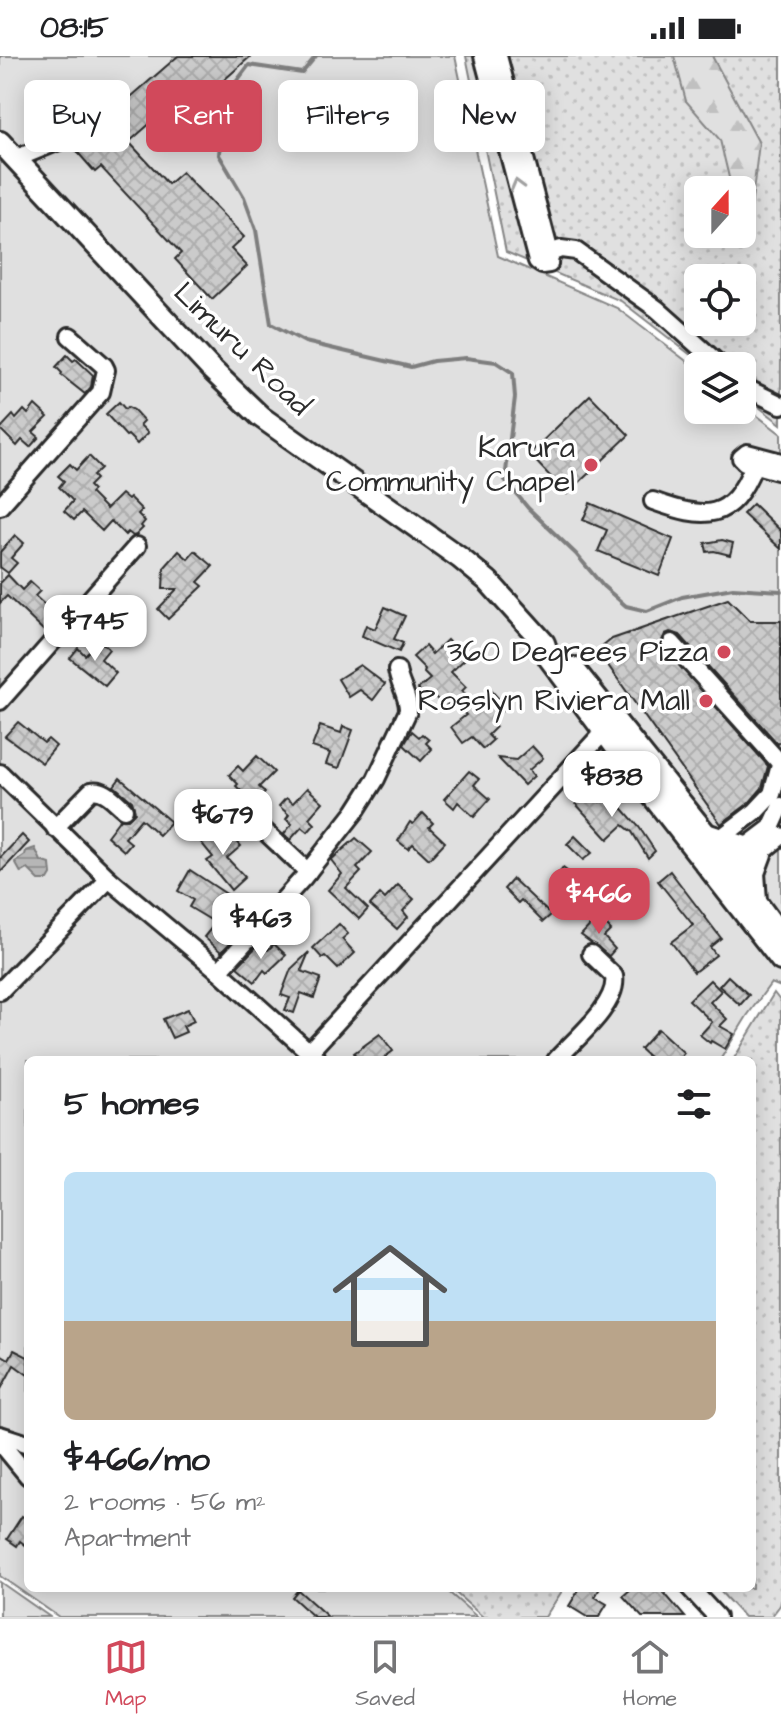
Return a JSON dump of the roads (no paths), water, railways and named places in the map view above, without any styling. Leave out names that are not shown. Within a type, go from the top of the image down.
[{"type":"main road","name":"Limuru Road","points":[[0,142],[211,369],[261,417],[460,558],[509,602],[544,643],[549,658],[712,837],[724,873],[756,901],[781,936]]},
{"type":"main road","name":"Limuru Road","points":[[610,725],[724,873],[781,960]]},
{"type":"main road","points":[[712,837],[751,849],[756,901]]},
{"type":"street","points":[[483,56],[537,261],[542,265],[549,264],[550,253],[498,56]]},
{"type":"street","points":[[14,160],[33,152]]},
{"type":"street","points":[[550,253],[561,249],[576,251],[657,309],[705,352]]},
{"type":"street","points":[[0,506],[101,392],[104,366],[70,336]]},
{"type":"street","points":[[756,393],[781,405]]},
{"type":"street","points":[[781,462],[747,453],[742,455],[743,461],[781,472]]},
{"type":"street","points":[[653,501],[699,513],[719,511],[744,491],[754,465]]},
{"type":"street","points":[[0,701],[137,546]]},
{"type":"street","points":[[672,643],[781,763],[751,849]]},
{"type":"street","points":[[219,971],[308,872],[355,812],[376,779],[404,722],[408,703],[397,670]]},
{"type":"street","points":[[0,773],[109,879],[219,971],[313,1056],[610,725]]},
{"type":"street","points":[[55,828],[91,791],[106,793],[124,809]]},
{"type":"street","points":[[712,837],[767,807]]},
{"type":"street","points":[[724,873],[778,830],[767,807]]},
{"type":"street","points":[[254,821],[308,872]]},
{"type":"street","points":[[0,991],[109,879]]},
{"type":"street","points":[[560,1056],[614,993],[614,976],[591,954]]},
{"type":"street","points":[[0,1435],[24,1443]]},
{"type":"street","points":[[0,1442],[24,1471]]},
{"type":"street","points":[[694,1592],[717,1617]]},
{"type":"waterway","points":[[316,56],[302,73],[249,65],[224,98],[219,155],[244,197],[256,230],[271,324],[305,342],[411,367],[466,358],[496,362],[513,373],[515,397],[505,480],[528,508],[626,606],[647,611],[682,597],[733,588],[781,591]]},
{"type":"place","name":"Karura Community Chapel","points":[[591,465]]},
{"type":"place","name":"360 Degrees Pizza","points":[[724,652]]},
{"type":"place","name":"Rosslyn Riviera Mall","points":[[706,701]]}]
